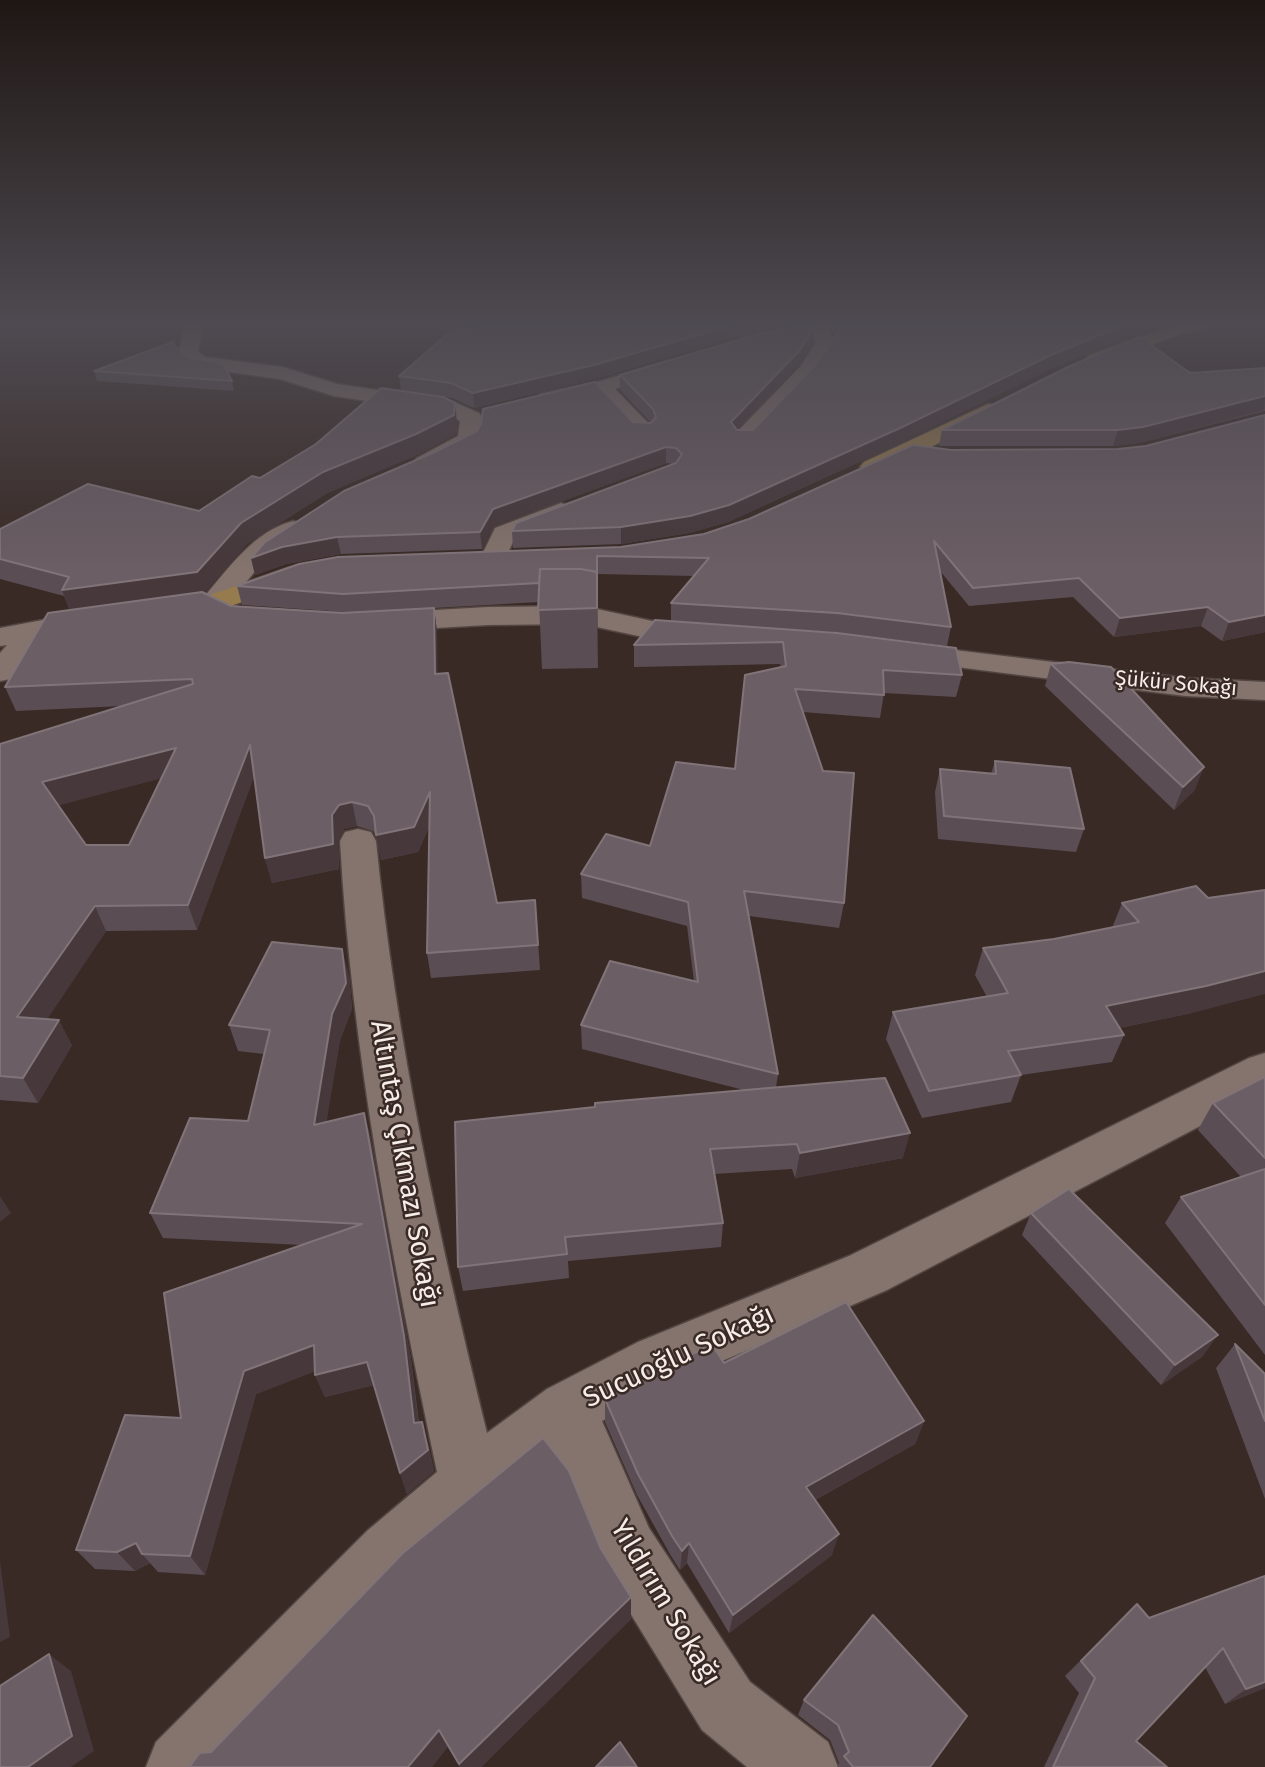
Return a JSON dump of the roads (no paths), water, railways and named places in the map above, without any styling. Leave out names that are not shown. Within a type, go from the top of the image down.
[{"type":"street","points":[[434,404],[452,407],[471,418],[496,411]]},
{"type":"street","points":[[618,404],[643,431]]},
{"type":"street","points":[[744,438],[776,404]]},
{"type":"street","points":[[855,475],[999,404]]},
{"type":"street","points":[[405,471],[468,439],[471,418]]},
{"type":"street","points":[[905,452],[948,457]]},
{"type":"street","points":[[493,559],[505,533],[579,505]]},
{"type":"street","points":[[201,605],[257,552],[314,515]]},
{"type":"street","points":[[466,559],[519,558]]},
{"type":"street","points":[[201,605],[307,571]]},
{"type":"street","points":[[201,605],[237,617],[251,618]]},
{"type":"street","points":[[360,623],[488,616],[583,615],[666,634],[729,638]]},
{"type":"street","points":[[0,637],[37,628],[124,616]]},
{"type":"street","points":[[0,672],[37,628]]},
{"type":"street","name":"Şükür Sokağı","points":[[873,649],[1185,687],[1265,691]]},
{"type":"street","name":"Altıntaş Çıkmazı Sokağı","points":[[358,842],[363,933],[409,1220],[470,1484]]},
{"type":"street","name":"Sucuoğlu Sokağı","points":[[181,1767],[390,1553],[470,1484],[567,1409],[658,1362],[868,1273],[1265,1071]]},
{"type":"street","name":"Yıldırım Sokağı","points":[[567,1409],[627,1550],[726,1706],[803,1767]]}]
